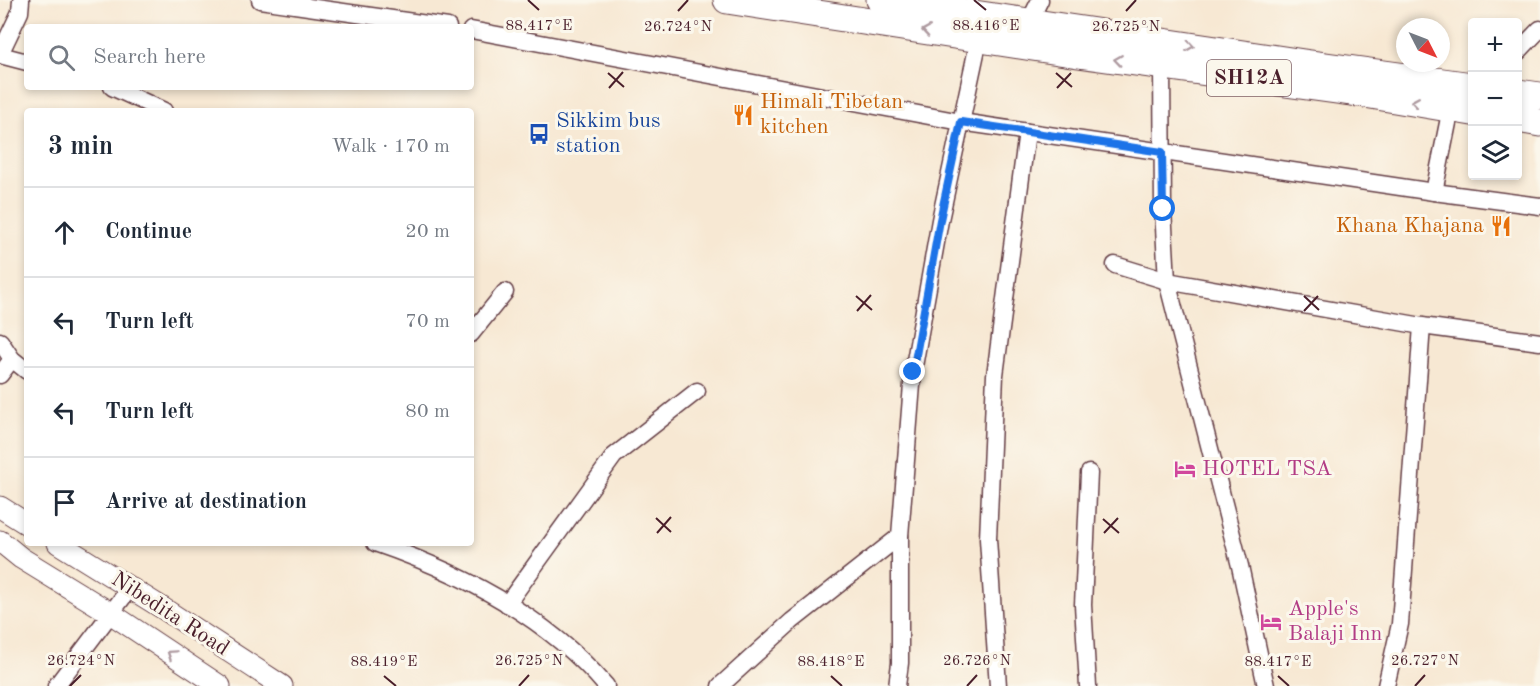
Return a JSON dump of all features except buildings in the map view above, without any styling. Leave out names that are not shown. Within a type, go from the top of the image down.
[{"type":"main road","name":"SH12A","points":[[727,0],[979,39],[1031,23],[1162,66],[1354,92],[1462,110]]},
{"type":"main road","name":"SH12A","points":[[880,0],[1468,85]]},
{"type":"main road","points":[[1522,94],[1540,96]]},
{"type":"main road","points":[[1522,120],[1540,123]]},
{"type":"street","points":[[21,0],[20,12],[0,55],[24,61]]},
{"type":"street","points":[[260,0],[427,24]]},
{"type":"street","points":[[1522,48],[1540,29]]},
{"type":"street","points":[[474,31],[961,122],[1540,206]]},
{"type":"street","points":[[897,686],[900,663],[900,536],[913,372],[940,220],[979,39]]},
{"type":"street","points":[[1162,66],[1163,209],[1167,281],[1240,566],[1266,686]]},
{"type":"street","points":[[118,90],[158,108]]},
{"type":"street","points":[[1434,192],[1462,110]]},
{"type":"street","points":[[998,686],[988,539],[994,375],[1027,132]]},
{"type":"street","points":[[1114,265],[1167,281],[1422,326],[1540,342]]},
{"type":"street","points":[[474,329],[505,292]]},
{"type":"street","points":[[1386,686],[1400,624],[1422,326]]},
{"type":"street","points":[[0,341],[12,359],[24,369]]},
{"type":"street","points":[[0,375],[12,359]]},
{"type":"street","points":[[507,604],[614,456],[697,391]]},
{"type":"street","points":[[1088,686],[1083,604],[1089,473]]},
{"type":"street","points":[[0,507],[24,522]]},
{"type":"street","points":[[720,686],[792,621],[900,536]]},
{"type":"street","points":[[0,541],[21,558],[220,686]]},
{"type":"street","name":"Nibedita Road","points":[[63,546],[273,684]]},
{"type":"street","points":[[384,546],[464,579],[507,604],[549,632],[606,686]]},
{"type":"street","points":[[56,686],[130,588]]},
{"type":"place","name":"Himali Tibetan kitchen","points":[[743,115]]},
{"type":"place","name":"Sikkim bus station","points":[[539,134]]},
{"type":"place","name":"Khana Khajana","points":[[1501,226]]},
{"type":"place","name":"HOTEL TSA","points":[[1185,469]]},
{"type":"place","name":"Apple's Balaji Inn","points":[[1271,622]]},
{"type":"route","points":[[913,372],[940,220],[961,122],[1162,152],[1163,209]]}]
